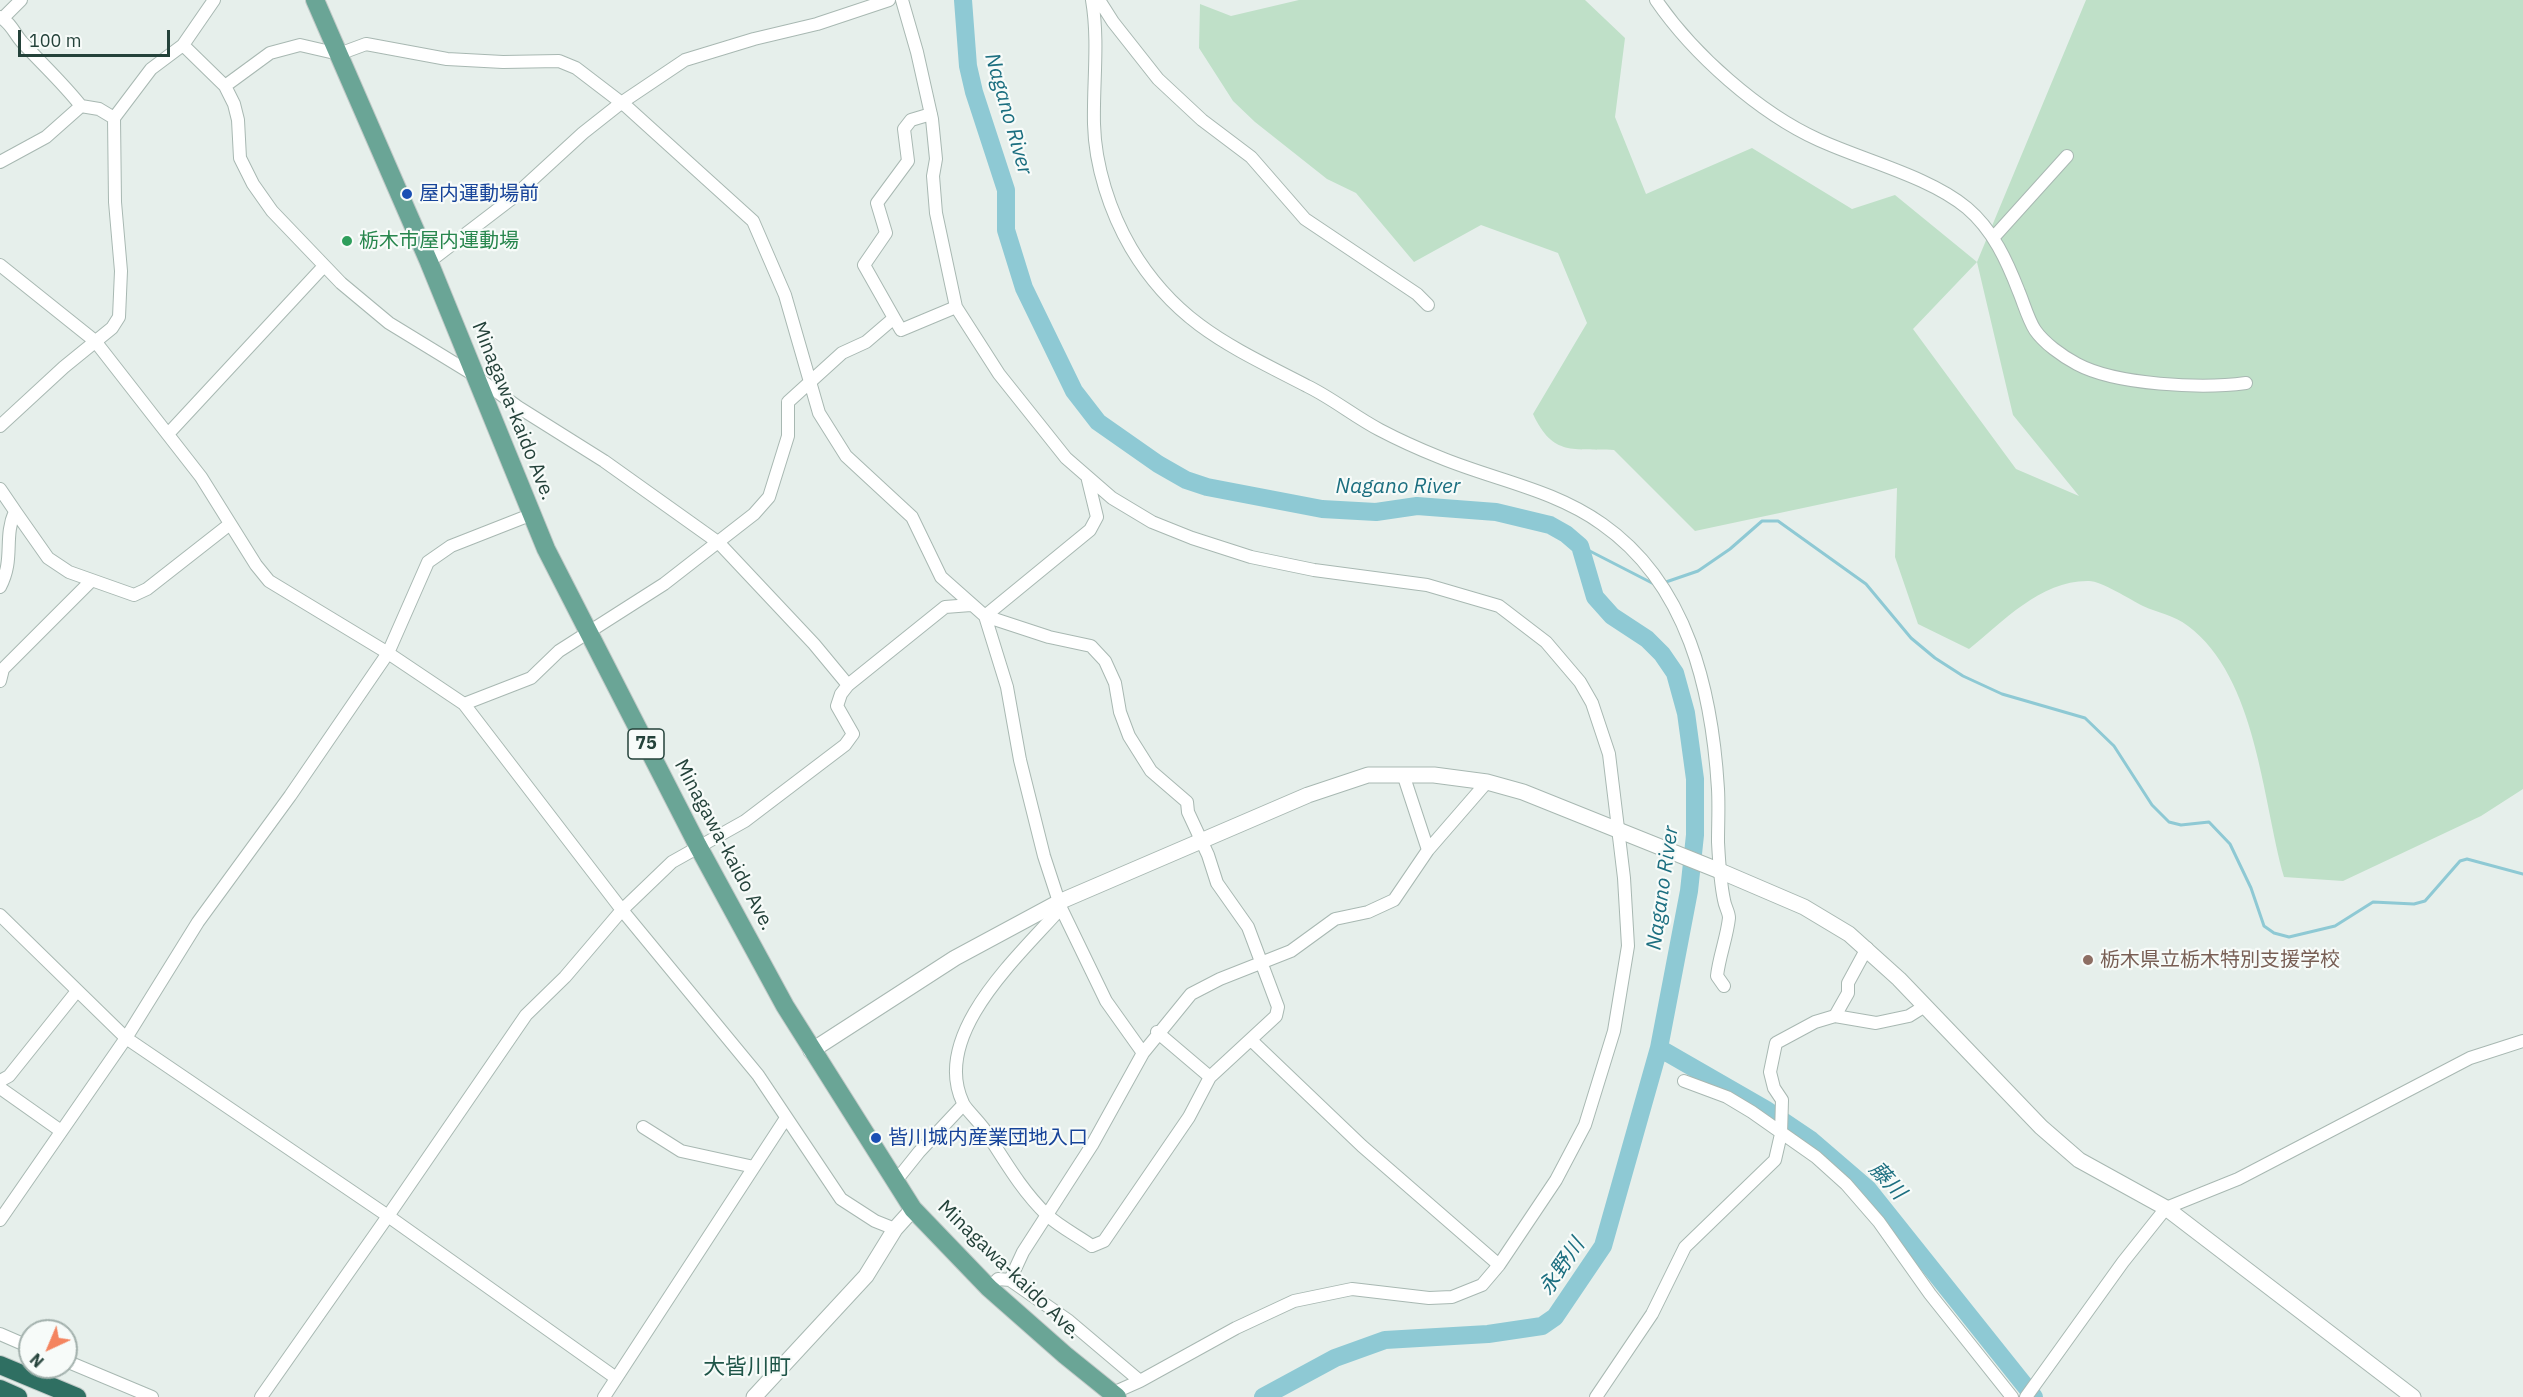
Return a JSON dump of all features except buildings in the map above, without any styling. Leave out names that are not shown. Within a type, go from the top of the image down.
[{"type":"highway","points":[[0,1365],[77,1397]]},
{"type":"highway","points":[[0,1389],[18,1397]]},
{"type":"main road","name":"Minagawa-kaido Ave.","points":[[315,0],[429,262],[530,514],[698,846],[811,1051],[913,1209],[988,1288],[1039,1334],[1115,1395]]},
{"type":"street","points":[[21,0],[2,18],[81,106],[99,109],[114,118]]},
{"type":"street","points":[[0,426],[95,340],[112,328],[119,317],[121,301],[112,149],[114,118],[151,69],[183,45],[214,0]]},
{"type":"street","points":[[429,262],[510,200],[583,133],[621,103],[685,60],[754,39],[817,24],[889,0]]},
{"type":"street","points":[[902,0],[931,114],[936,159],[933,176],[936,213],[956,307],[1036,423],[1088,480],[1112,498],[1152,522],[1241,554],[1314,570],[1427,585],[1499,606],[1520,620],[1565,663],[1592,703],[1609,754],[1622,831],[1628,946],[1614,1031],[1585,1125],[1556,1180],[1499,1265],[1482,1285],[1452,1297],[1429,1298],[1352,1289],[1294,1301],[1236,1328],[1115,1395]]},
{"type":"street","points":[[1092,0],[1096,24],[1094,126],[1104,185],[1119,227],[1131,248],[1149,276],[1174,306],[1186,318],[1228,345],[1313,388],[1379,429],[1440,458],[1552,496],[1579,510],[1603,524],[1627,545],[1667,593],[1693,647],[1705,690],[1719,791],[1716,869],[1724,902],[1730,915],[1717,976],[1724,987]]},
{"type":"street","points":[[1099,0],[1158,79],[1202,120],[1251,157],[1305,219],[1417,294],[1428,305]]},
{"type":"street","points":[[1656,0],[1673,25],[1724,77],[1774,113],[1817,139],[1926,183],[1967,208],[1993,238],[2008,263],[2035,330],[2060,354],[2077,364],[2104,374],[2212,386],[2246,383]]},
{"type":"street","points":[[225,86],[270,53],[300,45],[339,54],[366,44],[447,59],[559,61],[576,68],[621,103],[753,221],[785,295],[819,412],[846,456],[912,517],[941,577],[985,616],[1049,637],[1090,646],[1105,662],[1115,683],[1120,712],[1129,736],[1151,771],[1187,801],[1188,812],[1217,883],[1248,927],[1278,1007],[1276,1016],[1210,1077],[1189,1117],[1104,1241],[1092,1246],[1048,1216],[1010,1171],[974,1114],[963,1105],[954,1072],[963,1037],[978,1003],[1060,905]]},
{"type":"street","points":[[183,45],[225,86],[238,120],[240,158],[253,184],[272,211],[324,266],[389,323],[474,375],[518,407],[604,461],[719,543],[849,685]]},
{"type":"street","points":[[0,162],[46,137],[81,106]]},
{"type":"street","points":[[931,114],[911,120],[904,129],[908,161],[877,202],[886,233],[864,265],[901,330],[956,307]]},
{"type":"street","points":[[1993,238],[2067,156]]},
{"type":"street","points":[[0,265],[95,340],[201,477],[268,581],[388,653],[464,704],[622,910],[758,1075],[841,1199],[875,1221],[895,1228]]},
{"type":"street","points":[[168,434],[324,266]]},
{"type":"street","points":[[464,704],[531,678],[559,651],[664,584],[754,514],[769,497],[788,436],[788,402],[842,353],[866,342],[894,318]]},
{"type":"street","points":[[985,616],[1090,530],[1097,517],[1088,480]]},
{"type":"street","points":[[0,489],[48,558],[69,572],[134,595],[147,589],[230,524]]},
{"type":"street","points":[[0,587],[8,570],[8,525],[15,511]]},
{"type":"street","points":[[0,1220],[126,1038],[198,922],[290,796],[388,653],[428,562],[451,546],[530,514]]},
{"type":"street","points":[[1,672],[91,581]]},
{"type":"street","points":[[261,1397],[526,1016],[565,976],[622,910],[672,862],[745,821],[845,745],[853,734],[837,706],[841,694],[849,685],[945,607],[971,605]]},
{"type":"street","points":[[985,616],[1007,687],[1026,782],[1044,856],[1060,905],[1106,1001],[1143,1053]]},
{"type":"street","points":[[1403,774],[1428,850]]},
{"type":"street","points":[[811,1051],[955,958],[1060,905],[1308,795],[1368,775],[1434,775],[1487,782],[1523,792],[1716,869],[1804,907],[1849,934],[1867,948],[2042,1127],[2079,1160],[2166,1208],[2413,1397]]},
{"type":"street","points":[[1010,1280],[1023,1252],[1048,1216],[1143,1053],[1157,1032],[1191,994],[1220,979],[1291,951],[1335,919],[1368,912],[1394,900],[1428,850],[1487,782]]},
{"type":"street","points":[[0,915],[126,1038],[388,1216],[616,1378]]},
{"type":"street","points":[[1835,1016],[1848,993],[1848,983],[1867,948]]},
{"type":"street","points":[[0,1081],[9,1076],[77,991]]},
{"type":"street","points":[[1596,1397],[1652,1314],[1685,1247],[1775,1160],[1781,1134],[1782,1100],[1774,1088],[1770,1072],[1776,1043],[1815,1022],[1835,1016],[1876,1023],[1909,1016],[1925,1006]]},
{"type":"street","points":[[1157,1032],[1210,1077]]},
{"type":"street","points":[[1251,1040],[1362,1146],[1499,1265]]},
{"type":"street","points":[[2026,1397],[2123,1262],[2166,1208],[2238,1179],[2470,1058],[2523,1041]]},
{"type":"street","points":[[1684,1082],[1727,1097],[1816,1157],[1846,1184],[1879,1222],[1930,1294],[2012,1397]]},
{"type":"street","points":[[0,1088],[61,1131]]},
{"type":"street","points":[[895,1182],[919,1152],[963,1105]]},
{"type":"street","points":[[604,1397],[786,1118]]},
{"type":"street","points":[[643,1127],[681,1151],[754,1167]]},
{"type":"street","points":[[754,1397],[866,1276],[895,1228],[913,1209]]},
{"type":"street","points":[[988,1288],[998,1279],[1010,1280],[1070,1321],[1140,1381]]},
{"type":"street","points":[[0,1334],[18,1342]]},
{"type":"street","points":[[78,1366],[152,1397]]},
{"type":"green space","points":[[1299,0],[1585,0],[1625,38],[1615,117],[1646,194],[1752,148],[1852,209],[1895,195],[1977,262],[2086,0],[2523,0],[2523,789],[2481,816],[2343,881],[2284,877],[2254,742],[2243,708],[2229,676],[2211,649],[2183,622],[2143,606],[2101,584],[2089,581],[2071,582],[2055,587],[2024,604],[1969,649],[1918,624],[1895,557],[1897,488],[1695,531],[1614,450],[1576,449],[1557,444],[1548,437],[1533,414],[1587,323],[1558,253],[1481,225],[1414,262],[1356,193],[1327,179],[1255,122],[1233,101],[1199,48],[1200,4],[1231,16]],"holes":[[[1977,262],[2013,415],[2079,496],[2016,469],[1913,329]]]},
{"type":"waterway","name":"Nagano River","points":[[963,0],[968,66],[974,92],[1006,190],[1006,230],[1024,288],[1074,391],[1098,422],[1158,464],[1186,480],[1207,487],[1322,509],[1376,512],[1417,506],[1496,512],[1550,525],[1566,534],[1580,546],[1595,597],[1612,616],[1647,639],[1662,654],[1675,673],[1686,713],[1695,779],[1695,835],[1689,891],[1659,1048],[1603,1246],[1555,1317],[1542,1326],[1488,1334],[1385,1340],[1335,1358],[1263,1397]]},
{"type":"waterway","points":[[1663,583],[1698,571],[1730,549],[1762,521],[1778,521],[1866,584],[1911,638],[1935,658],[1963,676],[2002,694],[2085,718],[2114,746],[2152,805],[2169,822],[2181,825],[2209,822],[2230,844],[2251,888],[2264,926],[2274,933],[2289,937],[2335,926],[2373,902],[2414,904],[2425,901],[2460,861],[2467,859],[2523,874]]},
{"type":"waterway","points":[[1580,546],[1654,584]]},
{"type":"waterway","name":"藤川","points":[[1659,1048],[1765,1109],[1811,1140],[1868,1189],[2034,1397]]},
{"type":"place","name":"屋内運動場前","points":[[407,194]]},
{"type":"place","name":"栃木市屋内運動場","points":[[347,241]]},
{"type":"place","name":"栃木県立栃木特別支援学校","points":[[2088,960]]},
{"type":"place","name":"皆川城内産業団地入口","points":[[876,1138]]},
{"type":"district","name":"大皆川町","points":[[747,1368]]},
{"type":"water label","name":"永野川","points":[[1562,1267]]}]
